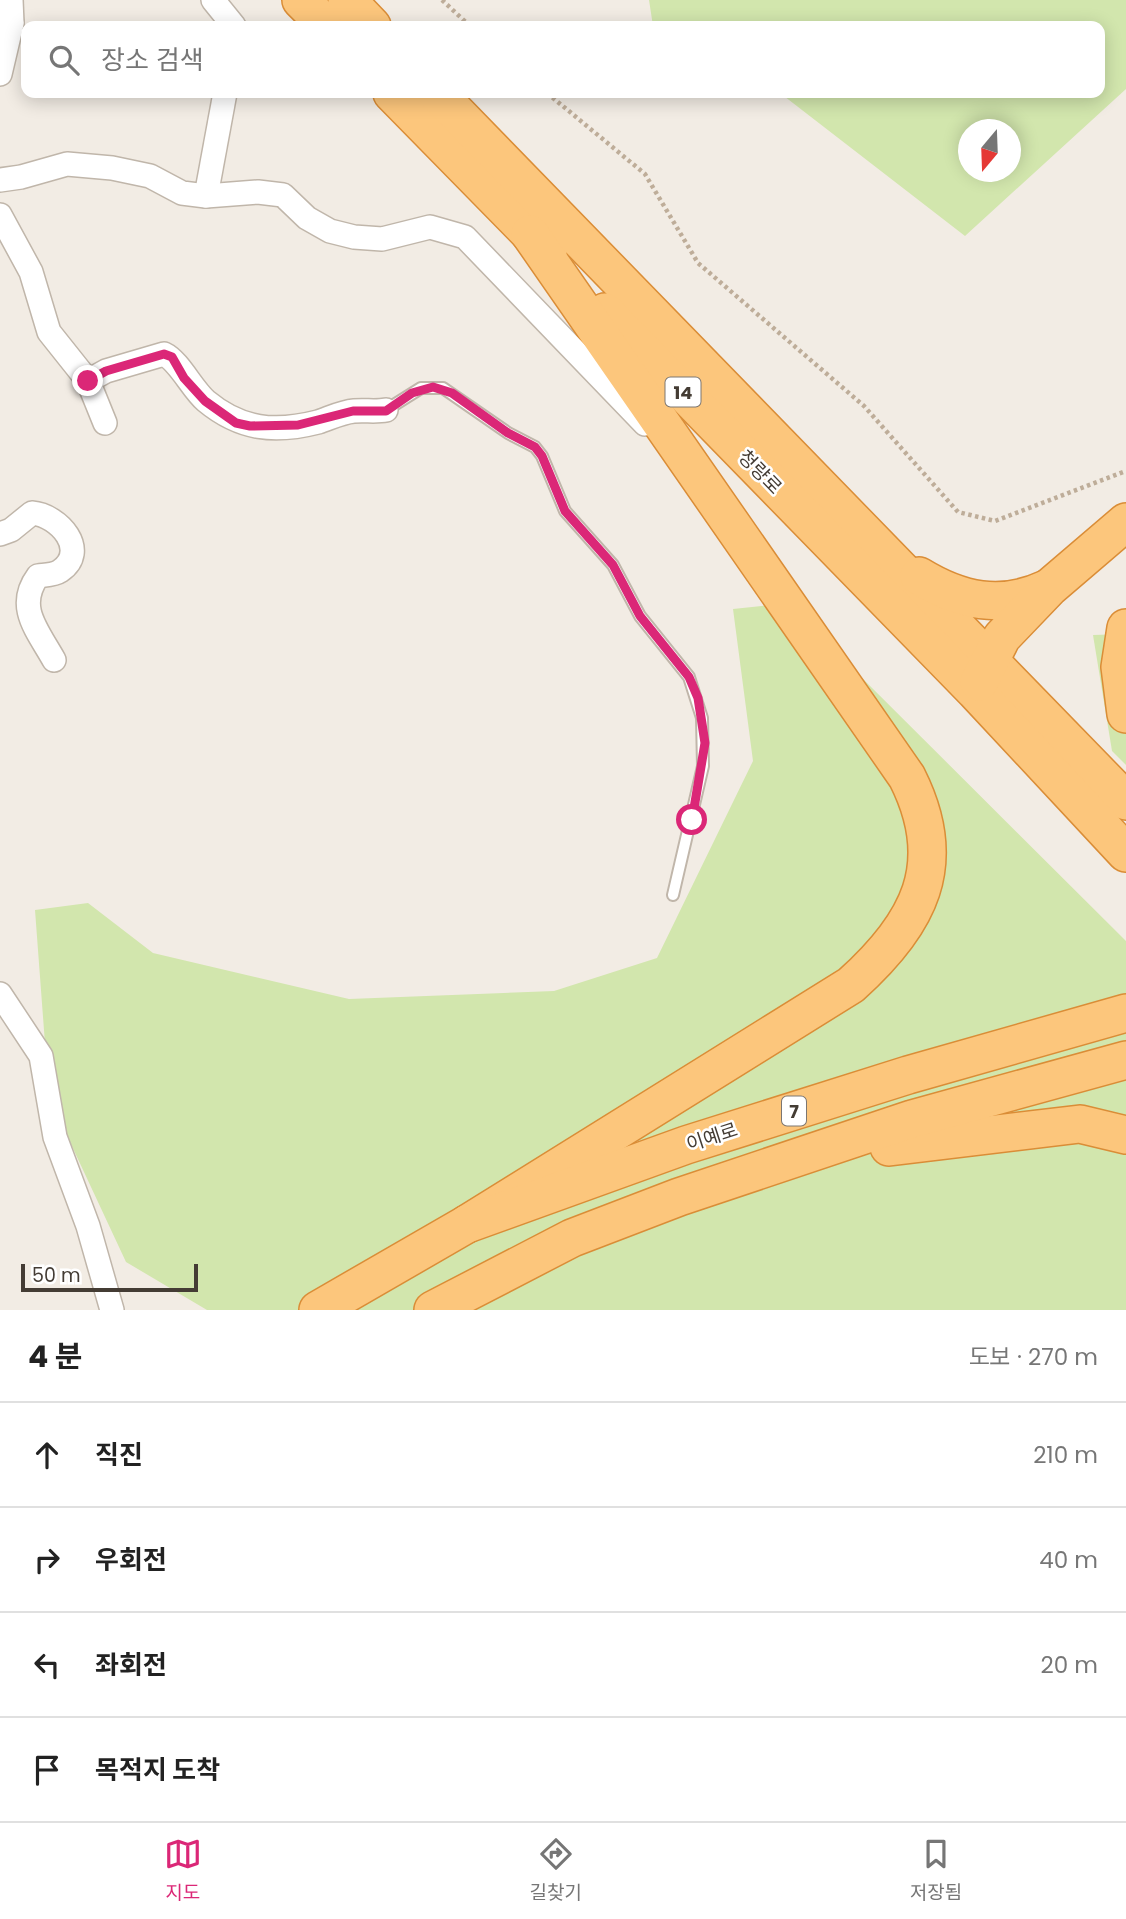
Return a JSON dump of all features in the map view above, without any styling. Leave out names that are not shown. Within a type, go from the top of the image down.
[{"type":"highway","points":[[301,0],[322,21]]},
{"type":"highway","points":[[347,0],[367,21]]},
{"type":"highway","name":"청량로","points":[[397,98],[530,234],[982,676],[1126,801]]},
{"type":"highway","name":"청량로","points":[[442,98],[882,550],[1126,853]]},
{"type":"highway","points":[[467,1224],[851,985],[882,957],[922,891],[928,864],[922,808],[907,777],[530,234]]},
{"type":"highway","points":[[982,676],[1002,637],[1050,587],[1126,522]]},
{"type":"highway","points":[[882,550],[935,585],[961,597],[984,602],[1029,597],[1050,587]]},
{"type":"highway","points":[[1126,628],[1120,667],[1126,714]]},
{"type":"highway","name":"이예로","points":[[318,1310],[467,1224],[685,1145],[908,1075],[1126,1013]]},
{"type":"highway","name":"7","points":[[433,1310],[499,1273],[572,1238],[678,1196],[899,1124],[1126,1060]]},
{"type":"highway","points":[[572,1238],[902,1143],[1080,1124],[1126,1135]]},
{"type":"street","points":[[0,74],[11,0]]},
{"type":"street","points":[[213,0],[230,21]]},
{"type":"street","points":[[206,196],[224,98]]},
{"type":"street","points":[[0,180],[67,164],[78,165],[150,176],[181,193],[206,196],[257,191],[283,195],[307,218],[330,230],[354,237],[382,239],[430,227],[465,237],[705,486]]},
{"type":"street","points":[[0,215],[31,272],[49,332],[88,381],[105,423]]},
{"type":"street","points":[[88,381],[106,371],[164,354],[172,357],[184,378],[205,401],[236,423],[250,426],[298,425],[353,411],[386,411]]},
{"type":"street","points":[[0,534],[11,530],[32,513],[45,514],[58,522],[66,532],[72,547],[68,562],[58,572],[38,576],[29,589],[27,603],[32,621],[54,660]]},
{"type":"street","points":[[0,993],[41,1056],[55,1138],[88,1226],[112,1310]]},
{"type":"lane","points":[[386,411],[421,388],[443,388],[508,433],[535,447],[542,456],[565,511],[613,565],[640,616],[689,677],[702,718],[703,766],[674,895]]},
{"type":"path","points":[[442,0],[465,21]]},
{"type":"path","points":[[553,98],[645,174],[698,263],[864,406],[958,512],[995,521],[1126,471]]},
{"type":"green space","points":[[649,0],[1126,0],[1126,89],[965,236],[786,98],[1105,98],[1105,21],[652,21]]},
{"type":"green space","points":[[782,604],[854,670],[1126,941],[1126,1310],[207,1310],[126,1262],[49,1097],[35,910],[88,903],[153,953],[349,999],[554,991],[657,958],[753,761],[733,609]]},
{"type":"green space","points":[[1126,634],[1126,765],[1112,751],[1093,635]]},
{"type":"route","points":[[88,381],[106,371],[164,354],[172,357],[184,378],[197,393],[225,416],[236,423],[264,428],[317,422],[353,411],[386,411],[421,388],[443,388],[485,419],[535,447],[542,456],[565,511],[613,565],[640,616],[676,657],[698,698],[705,743],[692,820]]}]
